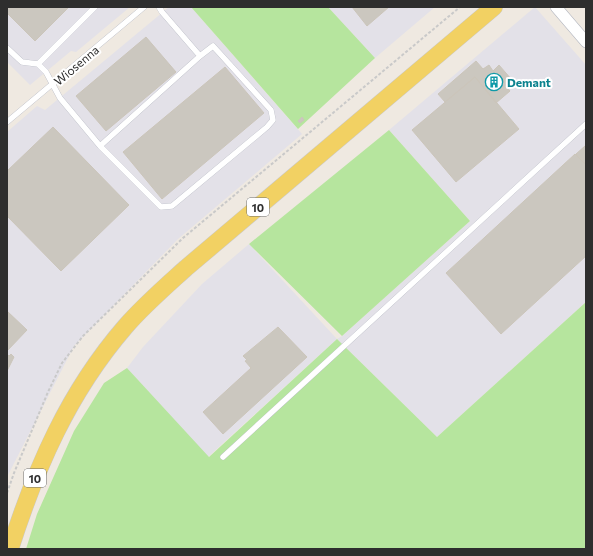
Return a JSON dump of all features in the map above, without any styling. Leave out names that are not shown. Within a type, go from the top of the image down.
[{"type":"main road","name":"10","points":[[10,549],[36,474],[54,434],[90,373],[114,340],[135,316],[169,284],[486,11]]},
{"type":"street","points":[[556,7],[586,42]]},
{"type":"lane","points":[[38,64],[95,7]]},
{"type":"lane","name":"Wiosenna","points":[[7,122],[144,7]]},
{"type":"lane","points":[[159,7],[200,56]]},
{"type":"lane","points":[[7,48],[22,62],[38,64],[46,72],[60,98],[100,146],[161,207],[166,208],[172,206],[268,127],[273,120],[270,110],[213,46],[100,146]]},
{"type":"lane","points":[[223,457],[586,124]]},
{"type":"shaded area","points":[[7,7],[130,7],[76,52],[71,51],[30,85],[7,62]]},
{"type":"shaded area","points":[[169,7],[191,7],[302,134],[178,239],[74,346],[8,475],[7,132],[37,106],[45,110]]},
{"type":"shaded area","points":[[328,7],[435,7],[375,58]]},
{"type":"shaded area","points":[[535,7],[586,65],[586,302],[437,437],[337,339],[470,221],[389,130]]},
{"type":"shaded area","points":[[249,244],[337,339],[208,457],[127,368],[143,347],[202,284]]},
{"type":"green space","points":[[191,7],[328,7],[375,58],[298,129]]},
{"type":"green space","points":[[389,130],[470,221],[342,336],[249,244]]},
{"type":"green space","points":[[586,302],[586,549],[26,549],[37,514],[74,431],[104,383],[127,368],[209,457],[337,339],[437,437]]},
{"type":"building","points":[[7,7],[69,7],[35,41],[7,13]]},
{"type":"building","points":[[352,7],[389,7],[367,26]]},
{"type":"building","points":[[146,37],[176,72],[106,131],[76,96]]},
{"type":"building","name":"Demant","points":[[476,61],[483,69],[489,65],[493,71],[499,65],[512,80],[505,85],[510,91],[496,103],[475,77],[445,102],[438,94]]},
{"type":"building","points":[[225,67],[264,113],[162,199],[123,152]]},
{"type":"building","points":[[475,77],[519,129],[456,182],[412,130]]},
{"type":"building","points":[[302,117],[304,120],[300,123],[298,121]]},
{"type":"building","points":[[53,127],[129,205],[61,271],[7,216],[7,171]]},
{"type":"building","points":[[585,146],[586,148],[586,165],[576,154]]},
{"type":"building","points":[[575,154],[586,165],[586,256],[501,334],[446,273]]},
{"type":"building","points":[[7,311],[27,330],[7,351]]},
{"type":"building","points":[[278,327],[307,357],[223,434],[203,412],[251,368],[243,356]]},
{"type":"building","points":[[7,354],[9,356],[11,354],[14,357],[7,371]]},
{"type":"place","name":"Demant","points":[[494,82]]}]
